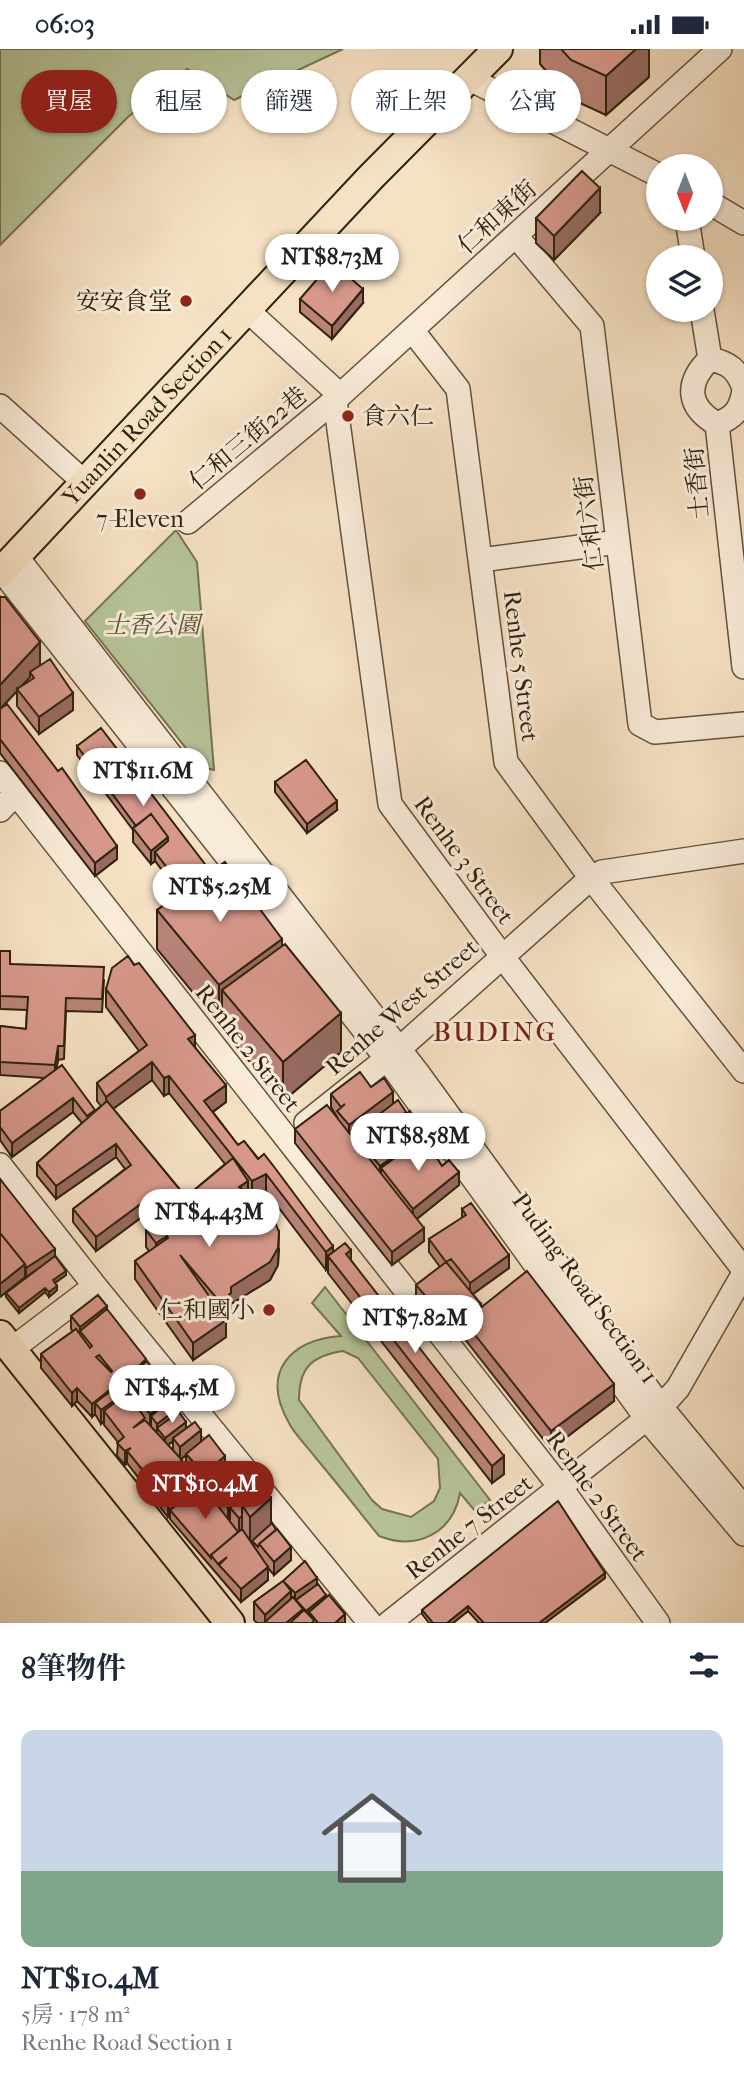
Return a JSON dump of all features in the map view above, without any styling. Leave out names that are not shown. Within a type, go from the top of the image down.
[{"type":"main road","name":"Yuanlin Road Section 1","points":[[471,75],[498,49]]},
{"type":"main road","name":"Yuanlin Road Section 1","points":[[6,567],[416,133]]},
{"type":"main road","points":[[6,1342],[230,1623]]},
{"type":"street","name":"仁和東街","points":[[337,397],[720,49]]},
{"type":"street","points":[[471,80],[646,169]]},
{"type":"street","points":[[723,211],[744,223]]},
{"type":"street","name":"仁和六街","points":[[516,236],[592,326],[640,724],[655,732],[744,725]]},
{"type":"street","points":[[247,310],[337,397]]},
{"type":"street","points":[[704,322],[710,359],[726,362],[738,373],[744,389],[742,405],[732,418],[717,424]]},
{"type":"street","name":"Renhe 5 Street","points":[[412,330],[457,389],[506,762],[591,878],[744,1070]]},
{"type":"street","name":"士香街","points":[[710,359],[697,372],[692,390],[700,411],[717,424],[744,667]]},
{"type":"street","name":"仁和三街22巷","points":[[188,522],[337,397]]},
{"type":"street","name":"Renhe 3 Street","points":[[337,397],[390,804],[502,956],[744,1272]]},
{"type":"street","points":[[0,406],[84,482]]},
{"type":"street","points":[[481,560],[618,543]]},
{"type":"street","name":"Puding Road Section 1","points":[[6,567],[393,1054],[744,1534]]},
{"type":"street","name":"Renhe 2 Street","points":[[0,773],[562,1488],[658,1623]]},
{"type":"street","points":[[0,810],[16,793]]},
{"type":"street","name":"Renhe West Street","points":[[286,1139],[393,1054],[591,878],[602,872],[744,851]]},
{"type":"street","points":[[0,1165],[94,1286],[370,1623]]},
{"type":"street","name":"Renhe 7 Street","points":[[389,1623],[654,1413],[678,1388],[744,1272]]},
{"type":"street","points":[[6,1342],[94,1286]]},
{"type":"street","name":"Puding Road Section 1","points":[[654,1413],[744,1508]]},
{"type":"green space","points":[[0,49],[343,49],[298,70],[241,70],[241,97],[234,100],[227,95],[227,70],[131,70],[131,115],[117,128],[117,70],[21,70],[21,133],[112,133],[0,245]]},
{"type":"green space","name":"士香公園","points":[[176,530],[197,562],[214,770],[201,767],[85,621]]},
{"type":"green space","points":[[325,1287],[490,1500],[475,1511],[460,1493],[450,1519],[431,1535],[419,1540],[393,1540],[379,1536],[294,1432],[281,1405],[279,1374],[285,1362],[307,1344],[341,1336],[312,1303]],"holes":[[[343,1351],[358,1358],[438,1459],[440,1488],[434,1501],[411,1517],[382,1509],[372,1500],[299,1400],[305,1371],[315,1360]]]},
{"type":"building","points":[[561,49],[636,49],[606,76],[571,60]]},
{"type":"building","points":[[582,171],[600,188],[554,236],[536,218]]},
{"type":"building","points":[[332,262],[363,289],[332,326],[300,299]]},
{"type":"building","points":[[0,597],[5,597],[40,642],[0,685]]},
{"type":"building","points":[[50,659],[73,693],[39,717],[17,689],[34,678],[30,672]]},
{"type":"building","points":[[7,704],[58,771],[62,768],[117,846],[95,863],[0,739],[0,709]]},
{"type":"building","points":[[101,728],[211,872],[185,891],[155,852],[168,841],[168,837],[151,814],[136,826],[77,746]]},
{"type":"building","points":[[306,760],[337,801],[307,824],[275,782]]},
{"type":"building","points":[[151,814],[168,837],[151,851],[133,828]]},
{"type":"building","points":[[225,862],[282,939],[219,985],[157,910]]},
{"type":"building","points":[[285,944],[341,1013],[283,1062],[222,990]]},
{"type":"building","points":[[0,951],[10,951],[10,964],[104,967],[102,999],[66,998],[64,1046],[58,1046],[55,1065],[0,1062],[0,1026],[26,1029],[28,997],[0,996]]},
{"type":"building","points":[[128,956],[134,965],[139,963],[195,1035],[188,1039],[226,1085],[204,1101],[238,1145],[244,1141],[258,1159],[264,1154],[333,1246],[326,1252],[266,1174],[252,1181],[169,1076],[164,1078],[152,1062],[106,1097],[97,1083],[147,1045],[106,989],[112,968]]},
{"type":"building","points":[[62,1065],[95,1110],[87,1116],[73,1098],[12,1143],[0,1127],[0,1111]]},
{"type":"building","points":[[360,1072],[371,1087],[384,1078],[393,1092],[349,1125],[337,1111],[345,1104],[341,1107],[331,1094]]},
{"type":"building","points":[[398,1100],[406,1112],[377,1136],[410,1111],[416,1120],[412,1123],[422,1136],[380,1166],[364,1147],[368,1144],[359,1130]]},
{"type":"building","points":[[107,1101],[186,1197],[172,1208],[158,1191],[96,1237],[73,1209],[131,1165],[116,1144],[56,1186],[37,1163]]},
{"type":"building","points":[[327,1105],[424,1228],[392,1252],[295,1129]]},
{"type":"building","points":[[423,1137],[442,1166],[449,1160],[459,1172],[413,1209],[381,1168]]},
{"type":"building","points":[[233,1158],[248,1181],[239,1187],[252,1196],[275,1222],[279,1232],[278,1248],[270,1262],[231,1287],[231,1293],[220,1302],[180,1255],[226,1320],[193,1343],[135,1261],[168,1238],[167,1236],[156,1243],[146,1230]]},
{"type":"building","points":[[0,1179],[55,1249],[26,1268],[0,1233]]},
{"type":"building","points":[[471,1203],[509,1255],[470,1283],[451,1259],[446,1262],[429,1239],[466,1215],[462,1209]]},
{"type":"building","points":[[0,1233],[25,1264],[0,1284]]},
{"type":"building","points":[[345,1243],[351,1250],[346,1254],[504,1456],[492,1466],[328,1256]]},
{"type":"building","points":[[55,1256],[66,1271],[53,1280],[57,1286],[49,1292],[45,1288],[19,1308],[6,1293]]},
{"type":"building","points":[[446,1262],[481,1304],[451,1326],[416,1285]]},
{"type":"building","points":[[527,1271],[614,1384],[551,1431],[464,1321]]},
{"type":"building","points":[[98,1295],[107,1306],[80,1327],[71,1316]]},
{"type":"building","points":[[107,1309],[146,1359],[127,1378],[147,1361],[173,1396],[150,1414],[122,1380],[92,1404],[77,1388],[72,1393],[41,1354],[76,1329],[90,1348],[92,1346],[80,1331]],"holes":[[[99,1355],[111,1372],[96,1357]]]},
{"type":"building","points":[[119,1385],[126,1392],[101,1410],[95,1403]]},
{"type":"building","points":[[127,1393],[145,1418],[133,1428],[145,1420],[182,1460],[171,1469],[175,1482],[192,1468],[200,1479],[168,1503],[160,1494],[167,1489],[159,1480],[154,1484],[127,1451],[131,1448],[125,1451],[117,1443],[124,1437],[104,1411]]},
{"type":"building","points":[[172,1399],[179,1407],[157,1424],[151,1416]]},
{"type":"building","points":[[179,1412],[186,1422],[165,1438],[157,1428]]},
{"type":"building","points":[[195,1422],[201,1430],[180,1447],[173,1438]]},
{"type":"building","points":[[209,1435],[225,1456],[204,1474],[186,1454]]},
{"type":"building","points":[[223,1466],[232,1476],[213,1489],[206,1480]]},
{"type":"building","points":[[233,1477],[239,1485],[247,1479],[255,1490],[249,1494],[252,1497],[242,1505],[242,1516],[239,1518],[230,1508],[243,1498],[228,1508],[216,1489]]},
{"type":"building","points":[[202,1485],[238,1532],[211,1555],[211,1558],[170,1510]]},
{"type":"building","points":[[263,1489],[271,1498],[250,1517],[242,1505]]},
{"type":"building","points":[[558,1501],[605,1573],[539,1623],[484,1623],[468,1606],[447,1623],[433,1623],[422,1610]]},
{"type":"building","points":[[272,1523],[276,1530],[258,1547],[252,1541]]},
{"type":"building","points":[[242,1529],[268,1567],[241,1589],[219,1565],[227,1557],[218,1564],[211,1555]]},
{"type":"building","points":[[277,1529],[291,1547],[274,1562],[259,1544]]},
{"type":"building","points":[[305,1561],[317,1578],[295,1593],[283,1581]]},
{"type":"building","points":[[283,1581],[291,1591],[265,1615],[254,1602]]},
{"type":"building","points":[[318,1584],[326,1595],[306,1611],[296,1600]]},
{"type":"building","points":[[329,1595],[345,1614],[335,1623],[318,1623],[309,1612]]},
{"type":"building","points":[[293,1597],[303,1609],[286,1623],[267,1623],[266,1621]]},
{"type":"building","points":[[304,1610],[314,1620],[312,1623],[290,1623]]},
{"type":"place","name":"安安食堂","points":[[186,301]]},
{"type":"place","name":"食六仁","points":[[348,416]]},
{"type":"place","name":"7-Eleven","points":[[140,494]]},
{"type":"place","name":"仁和國小","points":[[269,1310]]},
{"type":"district","name":"BUDING","points":[[495,1031]]}]
